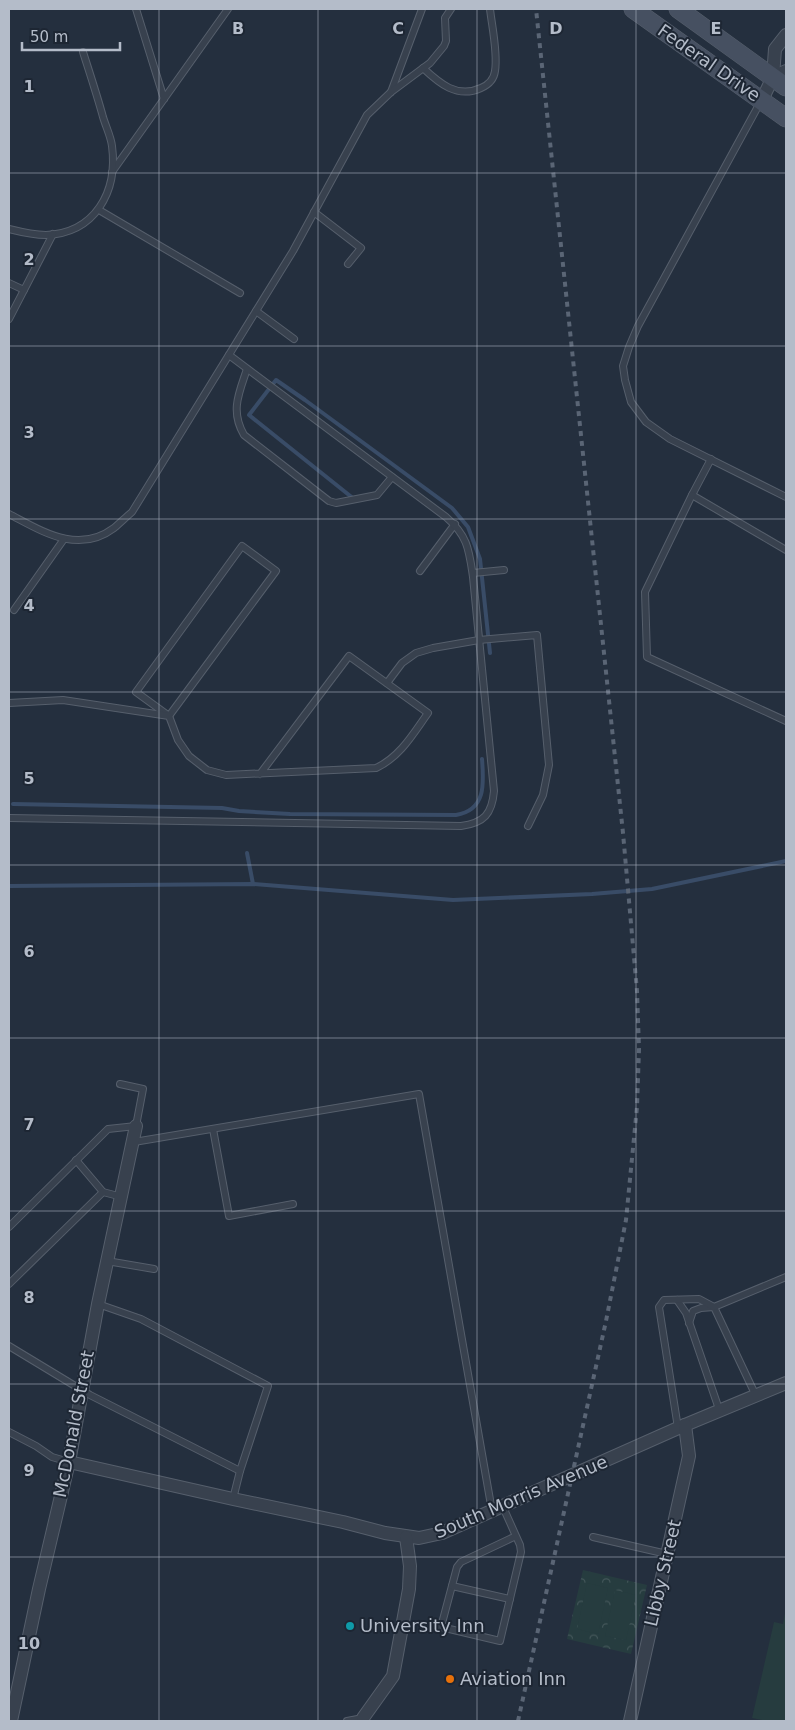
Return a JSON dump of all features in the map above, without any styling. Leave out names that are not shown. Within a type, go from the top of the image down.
[{"type":"main road","name":"Federal Drive","points":[[633,9],[786,118]]},
{"type":"main road","points":[[678,9],[782,79]]},
{"type":"street","points":[[762,100],[782,79],[775,49],[786,34]]},
{"type":"street","name":"McDonald Street","points":[[10,1721],[69,1462],[98,1304],[136,1126]]},
{"type":"street","name":"South Morris Avenue","points":[[69,1462],[343,1522],[385,1534],[419,1538],[442,1534],[681,1427],[786,1383]]},
{"type":"street","name":"Libby Street","points":[[630,1721],[689,1456],[681,1427]]},
{"type":"street","points":[[364,1720],[393,1676],[410,1589],[410,1566],[406,1537]]},
{"type":"lane","points":[[136,9],[164,99]]},
{"type":"lane","points":[[112,173],[228,9]]},
{"type":"lane","points":[[390,92],[422,9]]},
{"type":"lane","points":[[9,513],[52,536],[77,540],[102,535],[114,528],[132,512],[294,251],[367,115],[390,92],[438,56],[444,46],[446,33],[445,18],[451,9]]},
{"type":"lane","points":[[422,68],[439,83],[461,92],[473,92],[490,82],[495,74],[496,64],[490,9]]},
{"type":"lane","points":[[9,229],[27,234],[53,234],[73,229],[88,221],[99,210],[106,196],[112,173],[112,145],[83,52]]},
{"type":"lane","points":[[762,100],[638,326],[623,366],[631,402],[646,422],[670,439],[786,497]]},
{"type":"lane","points":[[99,210],[240,293]]},
{"type":"lane","points":[[314,212],[361,248],[348,264]]},
{"type":"lane","points":[[9,319],[53,234]]},
{"type":"lane","points":[[9,283],[24,290]]},
{"type":"lane","points":[[256,311],[294,339]]},
{"type":"lane","points":[[9,818],[470,825],[484,818],[490,812],[494,791],[473,573],[467,545],[461,532],[455,524],[229,355]]},
{"type":"lane","points":[[247,369],[237,402],[236,417],[238,426],[244,435],[329,501],[336,502],[378,495],[392,477]]},
{"type":"lane","points":[[711,459],[646,592],[647,657],[786,721]]},
{"type":"lane","points":[[692,495],[786,550]]},
{"type":"lane","points":[[420,571],[455,524]]},
{"type":"lane","points":[[14,610],[64,539]]},
{"type":"lane","points":[[169,716],[276,571],[242,546],[136,692],[169,716],[178,740],[189,756],[206,770],[226,775],[260,774],[376,768],[389,762],[428,713],[349,656],[260,774]]},
{"type":"lane","points":[[473,573],[504,570]]},
{"type":"lane","points":[[386,683],[402,663],[416,653],[479,640],[538,635],[549,765],[543,796],[528,826]]},
{"type":"lane","points":[[9,703],[63,700],[169,716]]},
{"type":"lane","points":[[9,1227],[108,1129],[136,1126],[143,1089],[120,1084]]},
{"type":"lane","points":[[134,1142],[419,1094],[498,1509],[516,1536],[521,1552],[500,1641],[441,1627],[456,1567],[462,1562],[516,1536]]},
{"type":"lane","points":[[213,1129],[228,1216],[293,1204]]},
{"type":"lane","points":[[76,1160],[103,1192],[122,1197]]},
{"type":"lane","points":[[9,1284],[103,1192]]},
{"type":"lane","points":[[107,1261],[154,1269]]},
{"type":"lane","points":[[689,1323],[693,1311],[701,1308],[714,1308],[786,1277]]},
{"type":"lane","points":[[681,1427],[659,1307],[664,1300],[699,1298],[714,1308],[756,1396]]},
{"type":"lane","points":[[677,1300],[683,1307],[720,1412]]},
{"type":"lane","points":[[98,1304],[141,1319],[268,1386],[232,1499]]},
{"type":"lane","points":[[9,1346],[81,1390],[240,1470]]},
{"type":"lane","points":[[9,1432],[52,1457],[69,1462]]},
{"type":"lane","points":[[594,1537],[667,1554]]},
{"type":"lane","points":[[452,1586],[510,1599]]},
{"type":"lane","points":[[347,1721],[364,1720]]},
{"type":"green space","points":[[583,1570],[647,1585],[631,1654],[567,1639]]},
{"type":"green space","points":[[587,1583],[608,1588],[598,1634],[577,1629]]},
{"type":"green space","points":[[615,1590],[636,1595],[626,1640],[605,1636]]},
{"type":"green space","points":[[786,1607],[786,1721],[767,1721],[752,1718],[774,1622],[783,1624]]},
{"type":"waterway","points":[[354,499],[249,415],[276,380],[452,508],[468,527],[480,559],[490,653]]},
{"type":"waterway","points":[[13,804],[222,808],[290,814],[456,815],[473,808],[478,802],[483,786],[482,759]]},
{"type":"waterway","points":[[247,853],[253,884]]},
{"type":"waterway","points":[[9,886],[253,884],[453,900],[592,894],[652,889],[786,861]]},
{"type":"railway","points":[[518,1721],[606,1321],[626,1220],[637,1107],[639,1049],[637,991],[623,833],[536,9]]},
{"type":"place","name":"University Inn","points":[[350,1626]]},
{"type":"place","name":"Aviation Inn","points":[[450,1679]]}]
